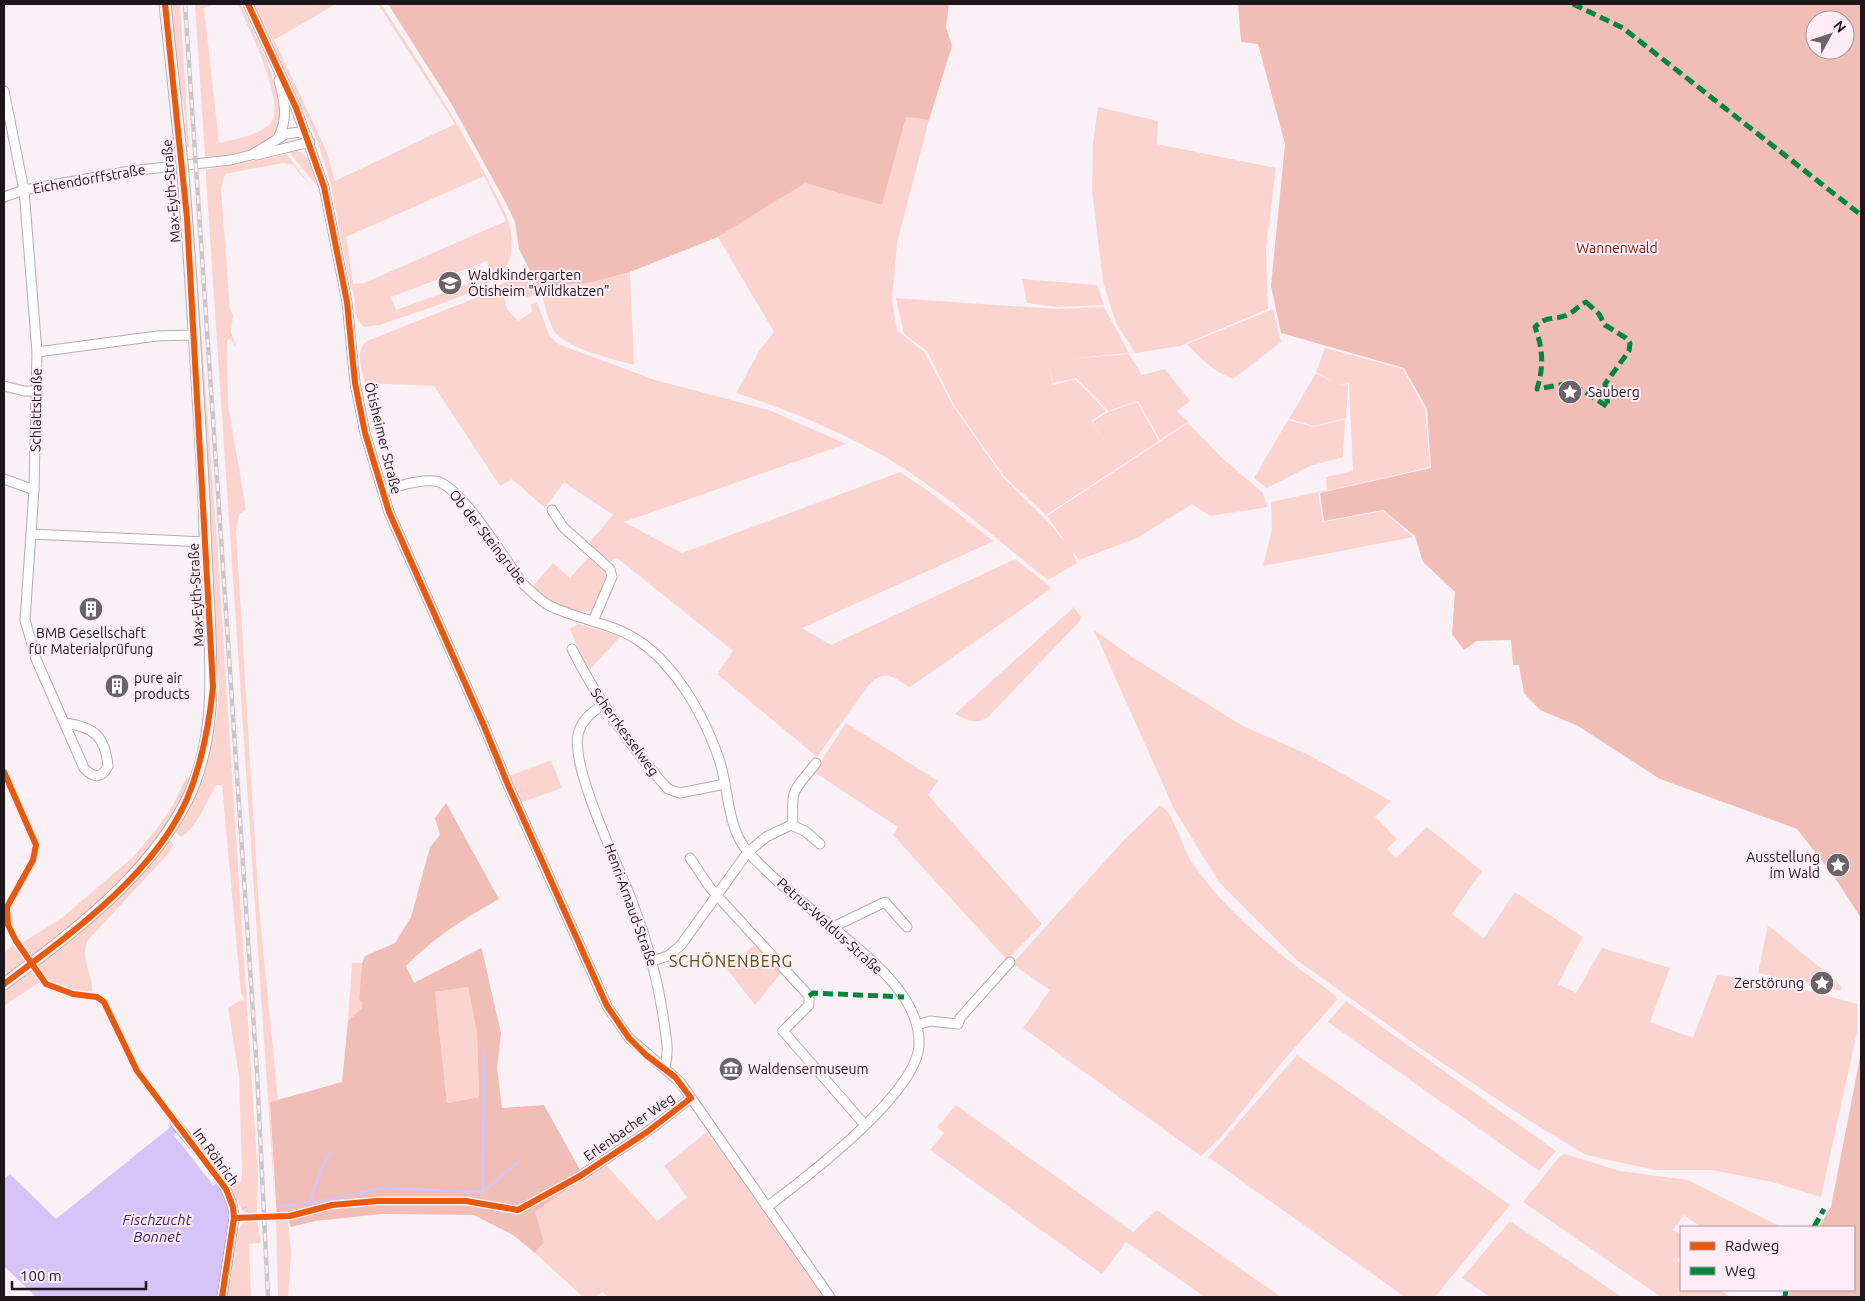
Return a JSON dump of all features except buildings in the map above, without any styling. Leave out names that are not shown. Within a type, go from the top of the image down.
[{"type":"street","name":"Max-Eyth-Straße","points":[[4,984],[62,940],[121,888],[162,840],[187,800],[204,751],[213,688],[206,542],[194,334],[179,170],[181,154],[165,4]]},
{"type":"street","points":[[248,4],[275,63],[286,113],[285,126],[278,138]]},
{"type":"street","name":"Ötisheimer Straße","points":[[275,63],[309,139],[333,224],[351,340],[355,383],[365,432],[390,512],[515,802],[607,1006],[629,1038],[646,1055],[665,1067]]},
{"type":"street","name":"Schlattstraße","points":[[4,91],[24,190],[37,352],[34,490],[25,620],[36,659],[84,768],[91,775],[98,776],[103,774],[108,766],[108,758],[95,732],[88,727],[65,723]]},
{"type":"street","points":[[251,155],[278,138],[299,132],[309,139]]},
{"type":"street","name":"Eichendorffstraße","points":[[4,197],[24,190],[130,171],[179,170],[264,154],[309,139]]},
{"type":"street","points":[[37,352],[157,336],[194,334]]},
{"type":"street","points":[[4,386],[24,391],[37,391]]},
{"type":"street","points":[[4,479],[34,490]]},
{"type":"street","name":"Ob der Steingrube","points":[[382,490],[422,482],[435,481],[447,485],[463,500],[523,584],[549,605],[622,631],[653,651],[675,677],[699,714],[720,761],[734,829],[748,852]]},
{"type":"street","points":[[552,510],[563,527],[610,569],[612,577],[592,621]]},
{"type":"street","name":"Max-Eyth-Straße","points":[[31,534],[206,542]]},
{"type":"street","name":"Scherrkesselweg","points":[[572,648],[588,680],[604,704],[668,789],[680,793],[725,784]]},
{"type":"street","name":"Henri-Arnaud-Straße","points":[[604,704],[586,718],[581,727],[578,742],[579,758],[595,809],[634,905],[652,961],[668,1048],[665,1067]]},
{"type":"street","points":[[652,961],[675,951],[717,897],[748,852],[766,837],[791,825],[793,822],[792,796],[796,786],[816,763]]},
{"type":"street","points":[[791,825],[805,831],[820,844]]},
{"type":"street","name":"Petrus-Waldus-Straße","points":[[748,852],[801,902],[888,977],[909,1005],[917,1026],[919,1046],[912,1070],[865,1125],[832,1157],[767,1207]]},
{"type":"street","points":[[690,858],[717,897],[724,902],[809,996],[809,1005],[783,1031],[865,1125]]},
{"type":"street","points":[[832,927],[885,902],[907,926]]},
{"type":"street","points":[[917,1026],[930,1021],[958,1024],[960,1018],[1010,962]]},
{"type":"street","points":[[665,1067],[692,1098],[830,1297]]},
{"type":"street","name":"Erlenbacher Weg","points":[[580,1176],[647,1132],[692,1098]]},
{"type":"street","name":"Im Röhrich","points":[[175,1123],[226,1189],[233,1207],[234,1218],[222,1297]]},
{"type":"shaded area","points":[[170,4],[180,4],[189,147],[185,148],[183,124],[186,123],[183,101],[178,95]]},
{"type":"shaded area","points":[[195,4],[215,4],[204,8],[219,143],[246,136],[265,128],[270,124],[274,115],[274,101],[264,65],[238,4],[241,4],[270,70],[276,89],[279,123],[274,135],[268,141],[252,149],[223,156],[205,157]]},
{"type":"shaded area","points":[[254,4],[336,4],[274,40],[326,150],[335,181],[455,124],[378,4],[381,4],[447,108],[504,210],[511,230],[512,244],[510,258],[504,271],[489,283],[442,304],[380,325],[365,327],[357,318],[331,185],[317,140]],"holes":[[[484,176],[506,221],[364,283],[353,284],[346,237]],[[487,261],[492,275],[396,310],[391,297]]]},
{"type":"shaded area","points":[[1098,107],[1158,121],[1157,144],[1276,168],[1266,248],[1268,309],[1180,346],[1135,353],[1116,323],[1103,282],[1092,190],[1093,143]]},
{"type":"shaded area","points":[[906,117],[929,120],[897,243],[892,300],[897,330],[925,353],[952,404],[1003,477],[1066,543],[1047,516],[1188,423],[1222,458],[1262,492],[1268,507],[1210,516],[1192,504],[1137,538],[1079,560],[1072,551],[1077,563],[1048,580],[941,494],[882,455],[809,420],[736,393],[759,351],[774,332],[718,237],[805,182],[882,205]]},
{"type":"shaded area","points":[[288,151],[300,152],[308,160],[318,187]]},
{"type":"shaded area","points":[[287,154],[316,193],[293,165],[283,163],[225,174],[221,189],[230,310],[233,315],[231,332],[237,349],[230,339],[227,340],[228,404],[246,510],[239,514],[236,532],[259,908],[278,1100],[270,1102],[275,1203],[206,170]]},
{"type":"shaded area","points":[[190,179],[217,541],[258,1176],[257,1214],[247,1214],[234,1198],[226,1181],[241,1181],[242,1172],[239,1077],[228,1007],[244,999],[241,993],[222,785],[216,785],[190,829],[180,837],[176,832],[209,753],[216,722],[219,687]]},
{"type":"shaded area","points":[[630,272],[634,365],[580,348],[561,338],[555,332],[542,295],[552,286],[593,282]]},
{"type":"shaded area","points":[[514,277],[522,278],[528,282],[535,295],[527,298],[513,291],[504,297],[507,309],[518,321],[532,312],[531,304],[537,302],[549,335],[558,344],[655,380],[769,410],[846,444],[624,522],[682,553],[900,472],[994,541],[802,628],[831,645],[1015,559],[1052,588],[910,687],[889,676],[879,677],[874,680],[817,757],[717,674],[733,651],[617,558],[609,562],[588,544],[613,515],[564,482],[545,508],[512,479],[500,486],[434,386],[365,383],[360,355],[363,345],[367,341],[480,296]]},
{"type":"shaded area","points":[[1022,279],[1097,285],[1104,305],[1057,307],[1027,303]]},
{"type":"shaded area","points":[[896,298],[1056,309],[1104,307],[1129,353],[1068,359],[1129,354],[1142,375],[1165,369],[1190,401],[1177,411],[1188,422],[1160,440],[1138,401],[1108,411],[1076,378],[1053,383],[1047,361],[1053,385],[1075,379],[1106,411],[1091,421],[1116,459],[1092,422],[1108,412],[1137,402],[1159,441],[1046,515],[1004,476],[954,405],[927,351],[904,334]]},
{"type":"shaded area","points":[[1273,309],[1281,342],[1233,379],[1220,373],[1208,364],[1187,344]]},
{"type":"shaded area","points":[[1325,348],[1403,369],[1425,409],[1430,467],[1318,493],[1323,522],[1383,511],[1413,537],[1263,566],[1272,529],[1271,502],[1327,490],[1326,477],[1353,471],[1349,383],[1339,385],[1348,384],[1346,418],[1314,426],[1289,419],[1316,373],[1335,383],[1316,372]]},
{"type":"shaded area","points":[[1345,419],[1343,457],[1310,466],[1267,488],[1254,478],[1288,420],[1314,427]]},
{"type":"shaded area","points":[[591,554],[604,565],[608,580],[595,608],[589,612],[568,610],[550,602],[531,588],[553,563],[570,578]]},
{"type":"shaded area","points":[[1074,607],[1081,617],[1079,622],[988,717],[979,721],[972,721],[955,714]]},
{"type":"shaded area","points":[[578,624],[621,636],[588,671],[570,629]]},
{"type":"shaded area","points":[[1094,630],[1132,657],[1243,726],[1309,755],[1391,801],[1375,817],[1397,839],[1387,849],[1396,858],[1427,827],[1482,871],[1452,914],[1484,938],[1515,892],[1583,937],[1558,984],[1576,993],[1602,948],[1670,968],[1650,1022],[1693,1038],[1717,975],[1780,983],[1857,1004],[1857,1032],[1821,1197],[1772,1182],[1712,1170],[1655,1170],[1586,1155],[1525,1118],[1426,1052],[1298,961],[1219,882],[1174,809]]},
{"type":"shaded area","points":[[846,723],[938,781],[928,795],[1042,924],[1007,960],[893,835],[898,827],[814,772]]},
{"type":"shaded area","points":[[551,760],[562,788],[520,803],[509,776]]},
{"type":"shaded area","points":[[187,776],[190,781],[177,808],[143,857],[102,900],[32,957],[22,943],[63,917],[133,857],[155,831],[173,805]]},
{"type":"shaded area","points":[[1160,805],[1173,821],[1191,861],[1221,899],[1257,934],[1335,995],[1337,1000],[1283,1061],[1221,1137],[1201,1156],[1023,1028],[1050,990],[1012,964],[1124,840]]},
{"type":"shaded area","points":[[167,841],[172,842],[173,846],[168,854],[88,940],[85,954],[92,993],[58,987],[49,982],[37,965]]},
{"type":"shaded area","points":[[1768,925],[1833,978],[1842,987],[1841,991],[1758,973]]},
{"type":"shaded area","points":[[756,943],[782,972],[755,1005],[727,969]]},
{"type":"shaded area","points":[[14,945],[25,962],[4,978],[4,951]]},
{"type":"shaded area","points":[[352,963],[362,963],[359,999],[362,1002],[362,1008],[348,1021]]},
{"type":"shaded area","points":[[31,970],[40,982],[4,1006],[4,990]]},
{"type":"shaded area","points":[[468,987],[477,1033],[479,1097],[447,1103],[435,992]]},
{"type":"shaded area","points":[[1346,1001],[1556,1151],[1539,1171],[1328,1022]]},
{"type":"shaded area","points":[[1297,1055],[1510,1205],[1435,1297],[1405,1297],[1208,1157]]},
{"type":"shaded area","points":[[956,1105],[1133,1232],[1157,1210],[1281,1297],[1205,1297],[1126,1242],[1102,1274],[930,1150],[944,1133],[937,1127]]},
{"type":"shaded area","points":[[707,1132],[780,1231],[824,1297],[608,1297],[602,1292],[595,1297],[583,1297],[535,1253],[544,1242],[534,1212],[549,1200],[606,1165],[657,1221],[687,1197],[664,1166]]},
{"type":"shaded area","points":[[1565,1154],[1620,1171],[1688,1180],[1779,1226],[1700,1226],[1684,1215],[1673,1230],[1680,1234],[1680,1256],[1677,1260],[1680,1263],[1680,1291],[1722,1291],[1729,1296],[1661,1297],[1523,1202],[1560,1156]]},
{"type":"shaded area","points":[[288,1219],[291,1252],[288,1297],[278,1297],[276,1220]]},
{"type":"shaded area","points":[[257,1221],[261,1243],[249,1244],[251,1297],[225,1297],[235,1234],[243,1223]]},
{"type":"shaded area","points":[[1510,1221],[1622,1297],[1490,1297],[1462,1278]]},
{"type":"green space","points":[[388,4],[949,4],[946,27],[952,46],[929,120],[906,117],[882,205],[805,183],[718,237],[630,272],[593,282],[552,286],[542,295],[519,249],[515,222],[506,203],[452,105]]},
{"type":"green space","name":"Wannenwald","points":[[1238,4],[1861,4],[1861,918],[1835,878],[1797,829],[1660,779],[1578,726],[1540,710],[1524,693],[1519,665],[1513,665],[1511,640],[1477,641],[1464,650],[1452,634],[1455,592],[1423,562],[1415,536],[1383,510],[1324,521],[1320,493],[1431,468],[1427,409],[1404,368],[1281,333],[1271,286],[1285,144],[1258,44],[1241,42]]},
{"type":"green space","points":[[446,803],[499,899],[450,929],[427,946],[406,966],[414,983],[481,948],[501,1033],[497,1068],[502,1108],[544,1105],[584,1177],[535,1212],[544,1242],[535,1253],[513,1235],[474,1215],[382,1214],[315,1221],[291,1227],[288,1219],[277,1220],[270,1102],[342,1082],[348,1021],[362,1008],[362,1002],[359,999],[362,963],[365,956],[395,943],[411,917],[430,847],[440,835],[435,818]],"holes":[[[468,987],[477,1033],[479,1097],[447,1103],[435,992]]]},
{"type":"green space","points":[[1861,1052],[1861,1297],[1788,1297],[1790,1291],[1855,1291],[1855,1226],[1820,1226],[1831,1207]]},
{"type":"water","name":"Fischzucht Bonnet","points":[[173,1125],[177,1132],[174,1135],[213,1185],[217,1183],[224,1195],[228,1209],[227,1253],[219,1297],[36,1297],[4,1266],[4,1179],[10,1174],[56,1219]]},
{"type":"waterway","points":[[281,1206],[311,1203],[382,1188],[483,1192],[484,1049]]},
{"type":"waterway","points":[[309,1203],[323,1165],[332,1151]]},
{"type":"waterway","points":[[483,1192],[518,1162]]},
{"type":"railway","points":[[185,4],[257,1072],[268,1297]]},
{"type":"marked path","points":[[1573,4],[1623,28],[1861,215]]},
{"type":"marked path","points":[[1586,302],[1599,314],[1605,325],[1626,338],[1630,343],[1629,351],[1605,384],[1608,407],[1571,383],[1537,389],[1542,358],[1535,327],[1544,320],[1565,316],[1586,302]]},
{"type":"marked path","points":[[809,996],[813,993],[904,997]]},
{"type":"marked path","points":[[1815,1226],[1824,1209]]},
{"type":"marked path","points":[[1785,1297],[1786,1291]]},
{"type":"cycle path","points":[[4,984],[55,946],[107,902],[153,853],[172,827],[187,799],[201,758],[209,716],[213,687],[187,218],[165,4]]},
{"type":"cycle path","points":[[234,1218],[290,1216],[332,1205],[377,1201],[466,1201],[518,1210],[580,1176],[647,1132],[691,1098],[675,1077],[646,1055],[629,1038],[607,1006],[389,512],[365,433],[355,383],[347,302],[324,187],[296,108],[248,4]]},
{"type":"cycle path","points":[[4,772],[36,845],[33,860],[7,907],[8,925],[16,941],[46,984],[73,994],[97,997],[104,1002],[137,1071],[226,1189],[233,1207],[234,1218],[222,1297]]},
{"type":"place","name":"Waldkindergarten Ötisheim \"Wildkatzen\"","points":[[450,283]]},
{"type":"place","name":"Sauberg","points":[[1570,392]]},
{"type":"place","name":"BMB Gesellschaft für Materialprüfung","points":[[91,609]]},
{"type":"place","name":"pure air products","points":[[117,686]]},
{"type":"place","name":"Ausstellung im Wald","points":[[1838,865]]},
{"type":"place","name":"Zerstörung","points":[[1822,983]]},
{"type":"place","name":"Waldensermuseum","points":[[731,1069]]},
{"type":"district","name":"SCHÖNENBERG","points":[[731,961]]}]
